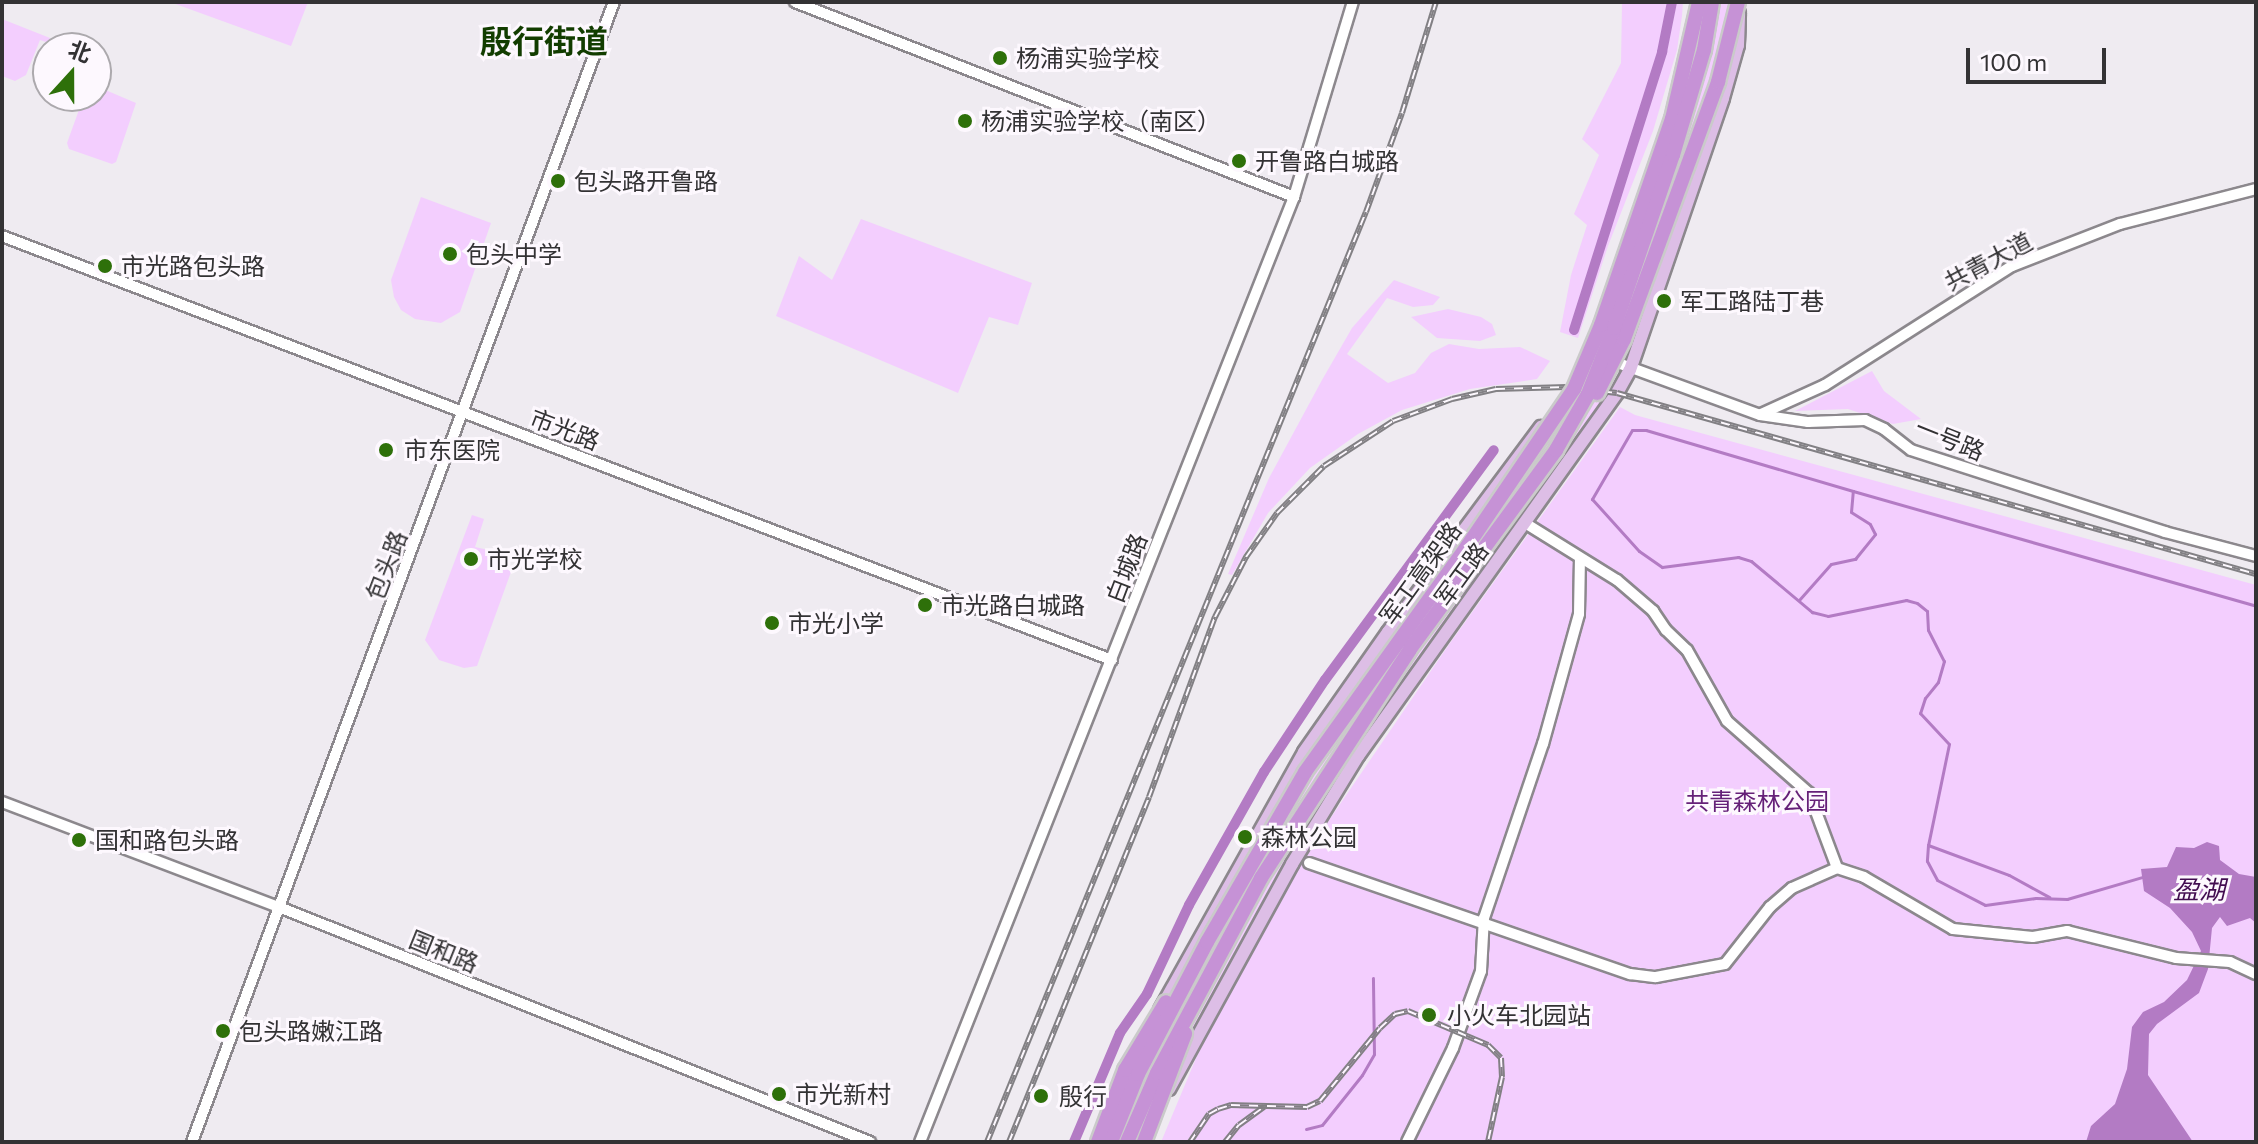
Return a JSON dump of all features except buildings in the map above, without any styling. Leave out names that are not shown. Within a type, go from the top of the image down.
[{"type":"highway","name":"军工高架路","points":[[1111,1142],[1138,1074],[1207,942],[1305,772],[1468,545],[1574,389],[1601,325],[1672,119],[1697,2]]},
{"type":"highway","name":"军工高架路","points":[[1127,1142],[1157,1073],[1261,878],[1410,649],[1568,432],[1605,353],[1673,155],[1704,50],[1712,2]]},
{"type":"highway","points":[[1568,432],[1595,397],[1624,339],[1718,82],[1739,2]]},
{"type":"highway","points":[[1100,1142],[1125,1070],[1207,942]]},
{"type":"highway","points":[[1143,1142],[1203,983]]},
{"type":"main road","name":"军工路","points":[[1100,1142],[1160,1011],[1304,752],[1388,632],[1543,425],[1587,350],[1647,177],[1697,2]]},
{"type":"main road","name":"军工路","points":[[1143,1142],[1292,864],[1358,756],[1630,370],[1723,98],[1738,45],[1739,2]]},
{"type":"street","name":"包头路","points":[[192,1142],[614,2]]},
{"type":"street","points":[[795,2],[1294,197]]},
{"type":"street","name":"白城路","points":[[920,1142],[1294,197],[1353,2]]},
{"type":"street","name":"共青大道","points":[[1760,415],[1825,385],[2012,266],[2120,224],[2256,189]]},
{"type":"street","name":"市光路","points":[[2,236],[1112,660]]},
{"type":"street","name":"一号路","points":[[1587,350],[1630,370],[1760,415],[1808,422],[1865,420],[1884,429],[1911,450],[2165,532],[2256,556]]},
{"type":"street","points":[[1525,523],[1617,580],[1653,611],[1666,630],[1687,650],[1727,721],[1809,793],[1823,821],[1837,868]]},
{"type":"street","points":[[1407,1142],[1453,1048],[1481,971],[1482,925],[1543,744],[1579,614],[1580,558]]},
{"type":"street","name":"国和路","points":[[2,802],[279,907],[870,1142]]},
{"type":"street","points":[[1309,863],[1630,974],[1656,977],[1725,964],[1770,907],[1792,888],[1837,868],[1864,877],[1953,929],[1981,935],[2033,937],[2067,931],[2176,958],[2230,962],[2256,974]]},
{"type":"green space","points":[[170,2],[308,2],[291,46]]},
{"type":"green space","points":[[1622,2],[1683,2],[1682,16],[1677,50],[1653,131],[1608,246],[1578,338],[1560,332],[1571,275],[1587,225],[1574,214],[1599,155],[1582,139],[1621,63]]},
{"type":"green space","points":[[1712,2],[1731,2],[1712,112],[1632,342],[1616,349]]},
{"type":"green space","points":[[2,19],[35,32],[32,32],[32,60],[26,75],[15,81],[2,76]]},
{"type":"green space","points":[[112,93],[136,103],[116,162],[112,164],[69,149],[67,143],[78,112],[112,112]]},
{"type":"green space","points":[[421,197],[491,223],[460,312],[441,323],[415,319],[401,310],[394,297],[391,280]]},
{"type":"green space","points":[[861,219],[1032,283],[1018,325],[989,317],[958,393],[776,316],[799,256],[832,280]]},
{"type":"green space","points":[[1394,280],[1440,297],[1433,305],[1413,307],[1387,298],[1347,354],[1388,383],[1415,373],[1431,353],[1449,344],[1479,349],[1520,347],[1550,361],[1537,379],[1470,389],[1402,410],[1358,434],[1310,468],[1268,513],[1232,575],[1228,574],[1269,478],[1322,380],[1352,328]]},
{"type":"green space","points":[[1448,309],[1481,317],[1492,324],[1496,335],[1480,341],[1437,338],[1411,317]]},
{"type":"green space","points":[[1872,371],[1884,391],[1921,419],[1893,424],[1848,409],[1795,411]]},
{"type":"green space","points":[[1573,398],[1603,400],[1355,750],[1305,831],[1280,818]]},
{"type":"green space","name":"共青森林公园","points":[[1620,407],[1635,415],[2256,585],[2256,1142],[1161,1142],[1197,1056],[1260,933],[1306,854],[1450,643]]},
{"type":"green space","points":[[472,515],[484,519],[475,547],[502,553],[511,572],[477,666],[464,668],[439,660],[425,640]]},
{"type":"green space","points":[[1275,825],[1301,838],[1176,1083],[1150,1070]]},
{"type":"water","name":"盈湖","points":[[2207,842],[2219,846],[2220,860],[2239,874],[2256,877],[2256,923],[2250,918],[2227,926],[2220,917],[2212,928],[2208,969],[2199,993],[2157,1024],[2149,1034],[2148,1075],[2193,1142],[2086,1142],[2091,1126],[2115,1104],[2127,1069],[2132,1027],[2143,1012],[2164,1002],[2187,980],[2201,951],[2192,932],[2170,908],[2144,891],[2141,869],[2167,867],[2176,847],[2194,848]]},
{"type":"waterway","points":[[1574,330],[1662,52],[1672,2]]},
{"type":"waterway","points":[[1799,600],[1831,564],[1855,559],[1875,534],[1870,524],[1851,512],[1853,491],[1646,430],[1632,430],[1592,499],[1639,551],[1662,567],[1738,557],[1751,561],[1812,612],[1828,616],[1906,600],[1917,603],[1927,611],[1928,630],[1944,661],[1938,682],[1925,698],[1920,713],[1949,744],[1928,845],[1927,861],[1937,880],[1985,905],[2036,898],[2067,899],[2142,877]]},
{"type":"waterway","points":[[1074,1142],[1120,1033],[1147,994],[1189,905],[1264,772],[1325,680],[1494,450]]},
{"type":"waterway","points":[[1853,491],[2256,606]]},
{"type":"waterway","points":[[1928,845],[2009,875],[2049,897]]},
{"type":"waterway","points":[[1306,1129],[1322,1125],[1362,1075],[1374,1054],[1373,978]]},
{"type":"railway","points":[[987,1142],[1366,212],[1402,113],[1436,2]]},
{"type":"railway","points":[[1009,1142],[1149,797],[1215,617],[1246,557],[1277,513],[1324,466],[1393,421],[1452,399],[1496,389],[1567,387],[1617,393],[2256,574]]},
{"type":"railway","points":[[1190,1142],[1209,1114],[1218,1109],[1231,1105],[1307,1107],[1320,1101],[1380,1028],[1395,1014],[1408,1011],[1488,1045],[1501,1058],[1502,1077],[1488,1142]]},
{"type":"railway","points":[[1225,1142],[1239,1125],[1264,1107]]},
{"type":"place","name":"杨浦实验学校","points":[[1000,58]]},
{"type":"place","name":"杨浦实验学校（南区）","points":[[965,121]]},
{"type":"place","name":"开鲁路白城路","points":[[1239,161]]},
{"type":"place","name":"包头路开鲁路","points":[[558,181]]},
{"type":"place","name":"包头中学","points":[[450,254]]},
{"type":"place","name":"市光路包头路","points":[[105,266]]},
{"type":"place","name":"军工路陆丁巷","points":[[1664,301]]},
{"type":"place","name":"市东医院","points":[[386,450]]},
{"type":"place","name":"市光学校","points":[[471,559]]},
{"type":"place","name":"市光路白城路","points":[[925,605]]},
{"type":"place","name":"市光小学","points":[[772,623]]},
{"type":"place","name":"森林公园","points":[[1245,837]]},
{"type":"place","name":"国和路包头路","points":[[79,840]]},
{"type":"place","name":"小火车北园站","points":[[1429,1015]]},
{"type":"place","name":"包头路嫩江路","points":[[223,1031]]},
{"type":"place","name":"市光新村","points":[[779,1094]]},
{"type":"place","name":"殷行","points":[[1041,1096]]},
{"type":"district","name":"殷行街道","points":[[544,40]]}]
